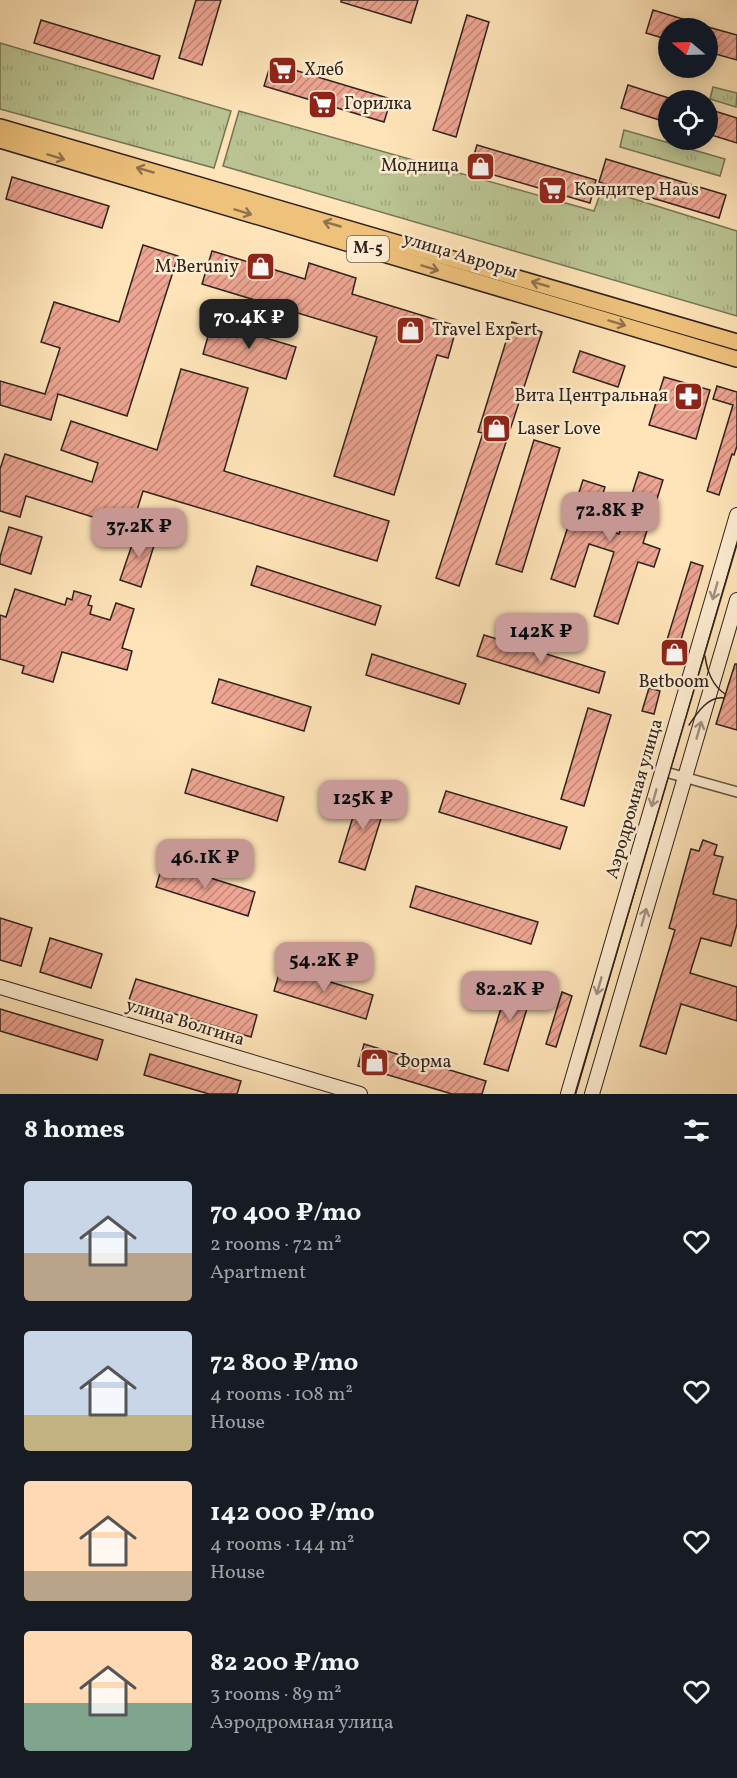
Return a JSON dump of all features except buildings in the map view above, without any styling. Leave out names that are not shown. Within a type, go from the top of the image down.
[{"type":"main road","name":"улица Авроры","points":[[0,127],[737,342]]},
{"type":"main road","name":"улица Авроры","points":[[0,140],[737,359]]},
{"type":"main road","name":"Аэродромная улица","points":[[567,1094],[737,515]]},
{"type":"main road","points":[[592,1094],[737,600]]},
{"type":"main road","name":"улица Волгина","points":[[0,987],[360,1094]]},
{"type":"street","points":[[662,771],[737,792]]},
{"type":"green space","points":[[0,43],[231,111],[214,168],[0,109]]},
{"type":"green space","points":[[713,87],[737,93],[736,107],[718,101],[718,90],[712,90]]},
{"type":"green space","points":[[239,111],[594,211],[602,189],[737,231],[737,316],[223,166]]},
{"type":"green space","points":[[624,130],[658,140],[658,150],[694,150],[725,159],[720,176],[620,147]]},
{"type":"tram line","points":[[575,1094],[737,544]]},
{"type":"tram line","points":[[705,656],[711,678],[725,694]]},
{"type":"tram line","points":[[689,725],[708,702],[724,698]]},
{"type":"place","name":"Хлеб","points":[[283,70]]},
{"type":"place","name":"Горилка","points":[[323,104]]},
{"type":"place","name":"Модница","points":[[480,166]]},
{"type":"place","name":"Кондитер Haus","points":[[553,190]]},
{"type":"place","name":"M.Beruniy","points":[[260,267]]},
{"type":"place","name":"Travel Expert","points":[[411,330]]},
{"type":"place","name":"Вита Центральная","points":[[689,396]]},
{"type":"place","name":"Laser Love","points":[[496,429]]},
{"type":"place","name":"Betboom","points":[[674,653]]},
{"type":"place","name":"Форма","points":[[375,1062]]}]
